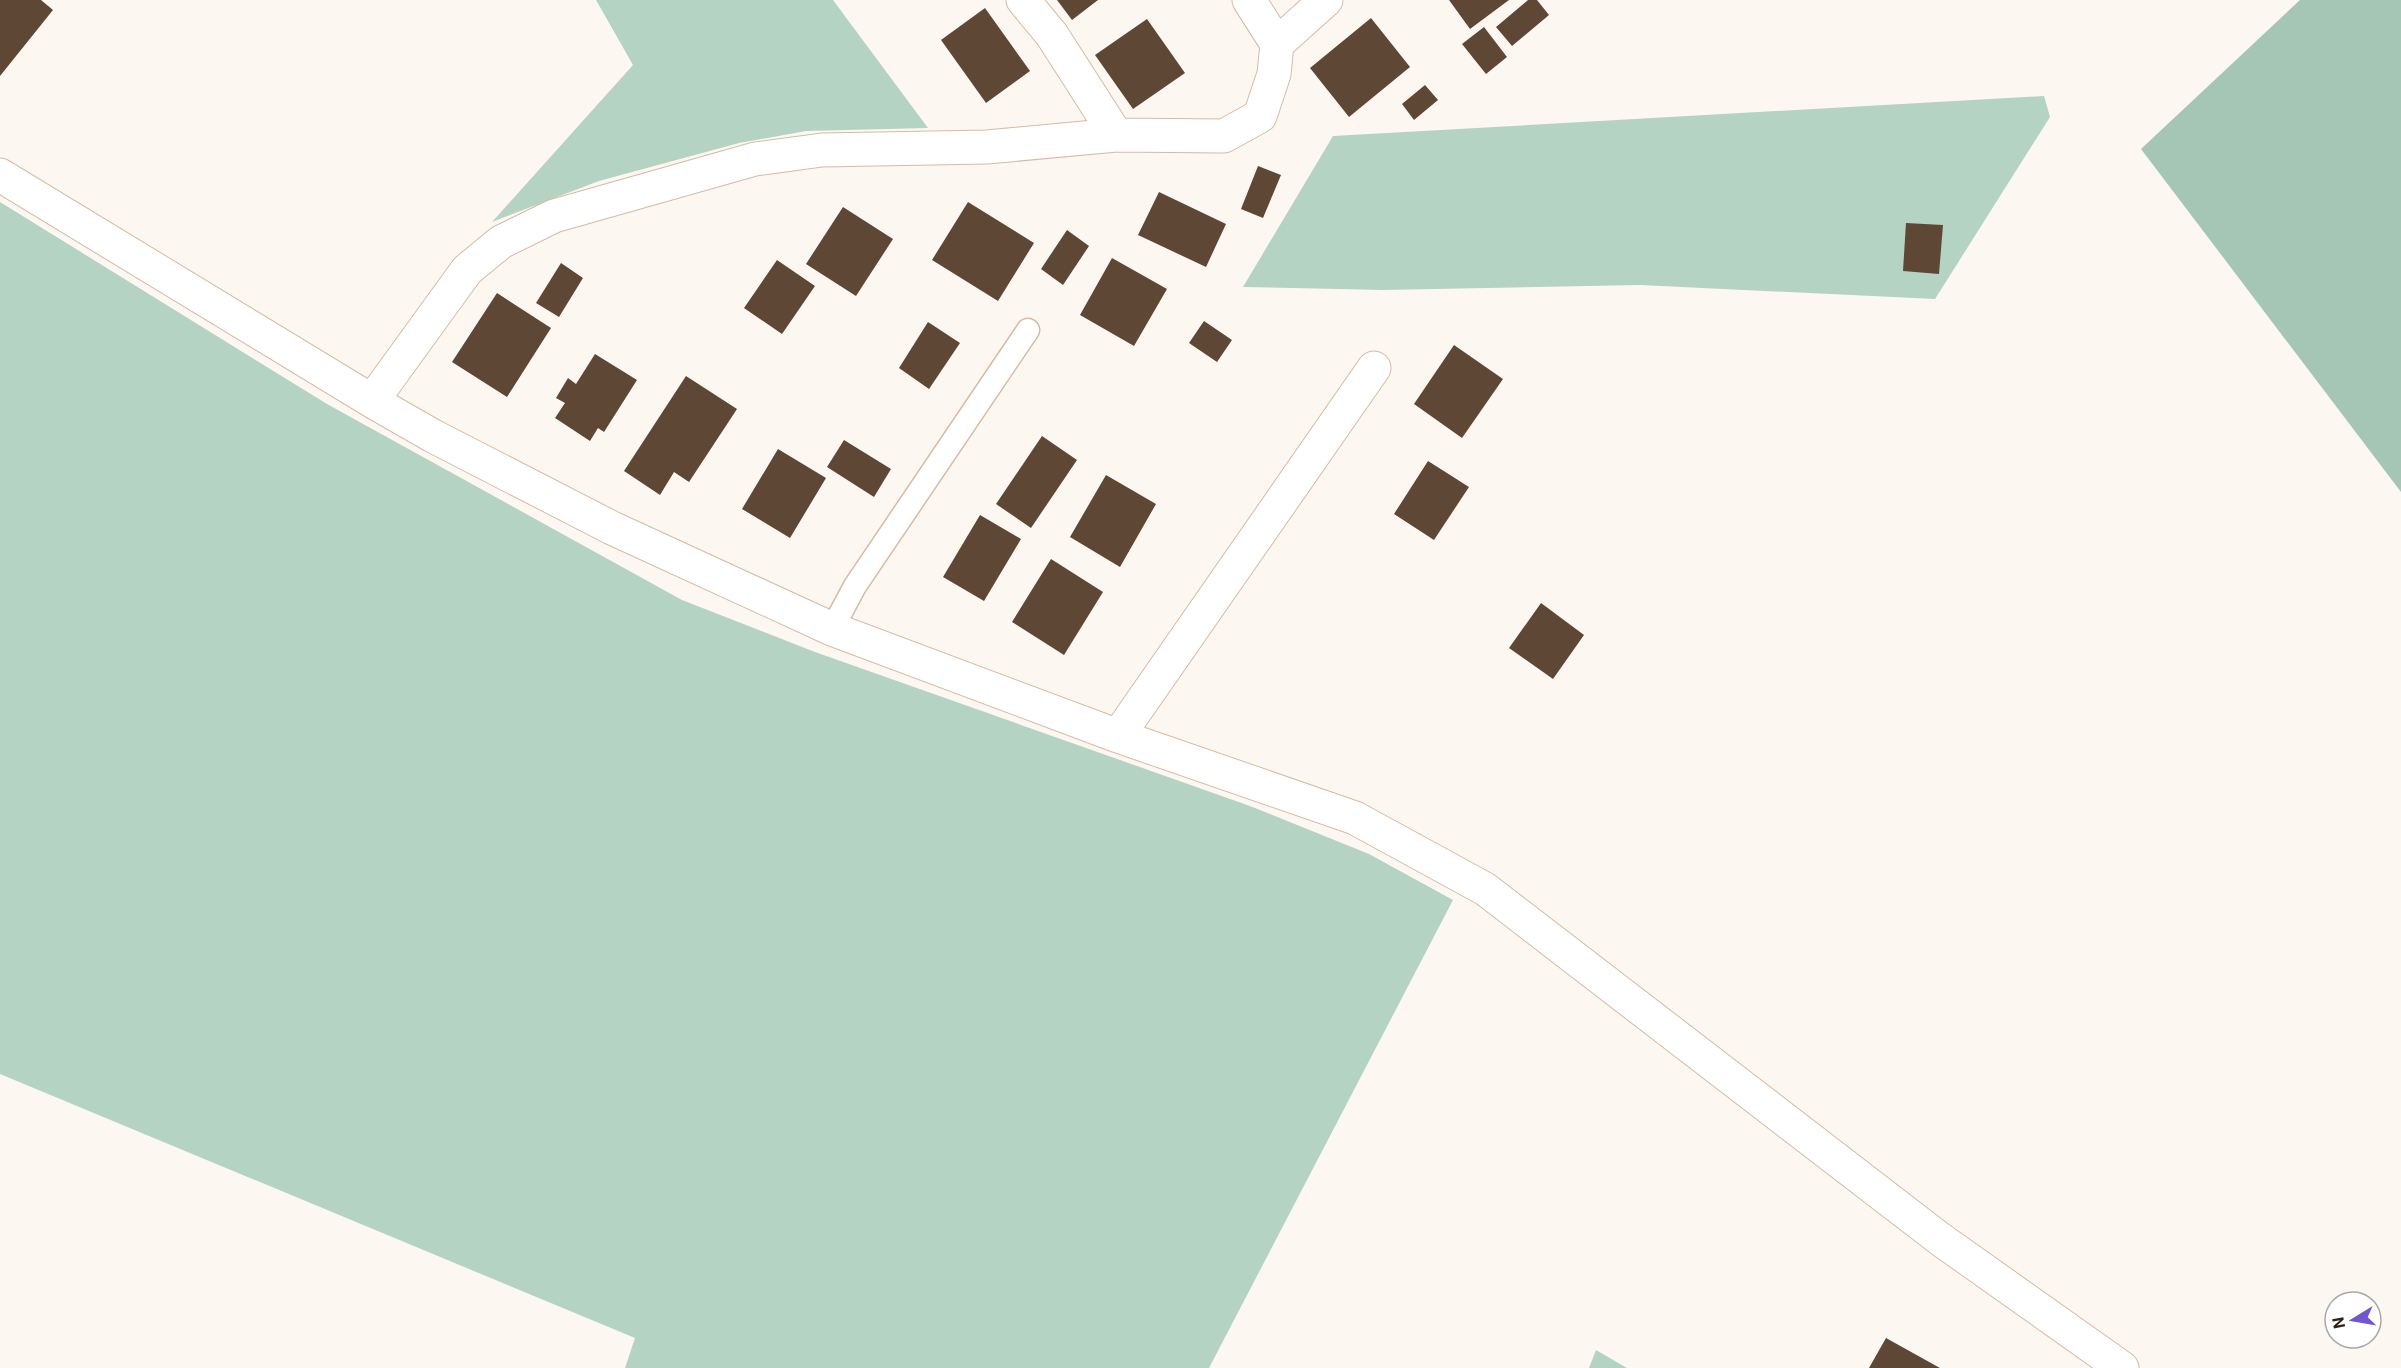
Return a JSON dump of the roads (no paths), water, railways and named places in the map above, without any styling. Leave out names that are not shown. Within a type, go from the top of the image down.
[{"type":"street","points":[[1023,0],[1052,35],[1116,135]]},
{"type":"street","points":[[372,401],[468,270],[501,243],[554,216],[700,173],[766,158],[822,150],[987,147],[1116,135],[1224,136],[1260,116],[1274,74],[1277,44],[1249,0]]},
{"type":"street","points":[[1277,44],[1326,0]]},
{"type":"street","points":[[0,175],[372,401],[433,436],[612,528],[832,629],[1118,735],[1355,818],[1485,890],[1940,1239],[2122,1368]]},
{"type":"street","points":[[1118,735],[1374,368]]},
{"type":"lane","points":[[832,629],[855,586],[1028,330]]}]
